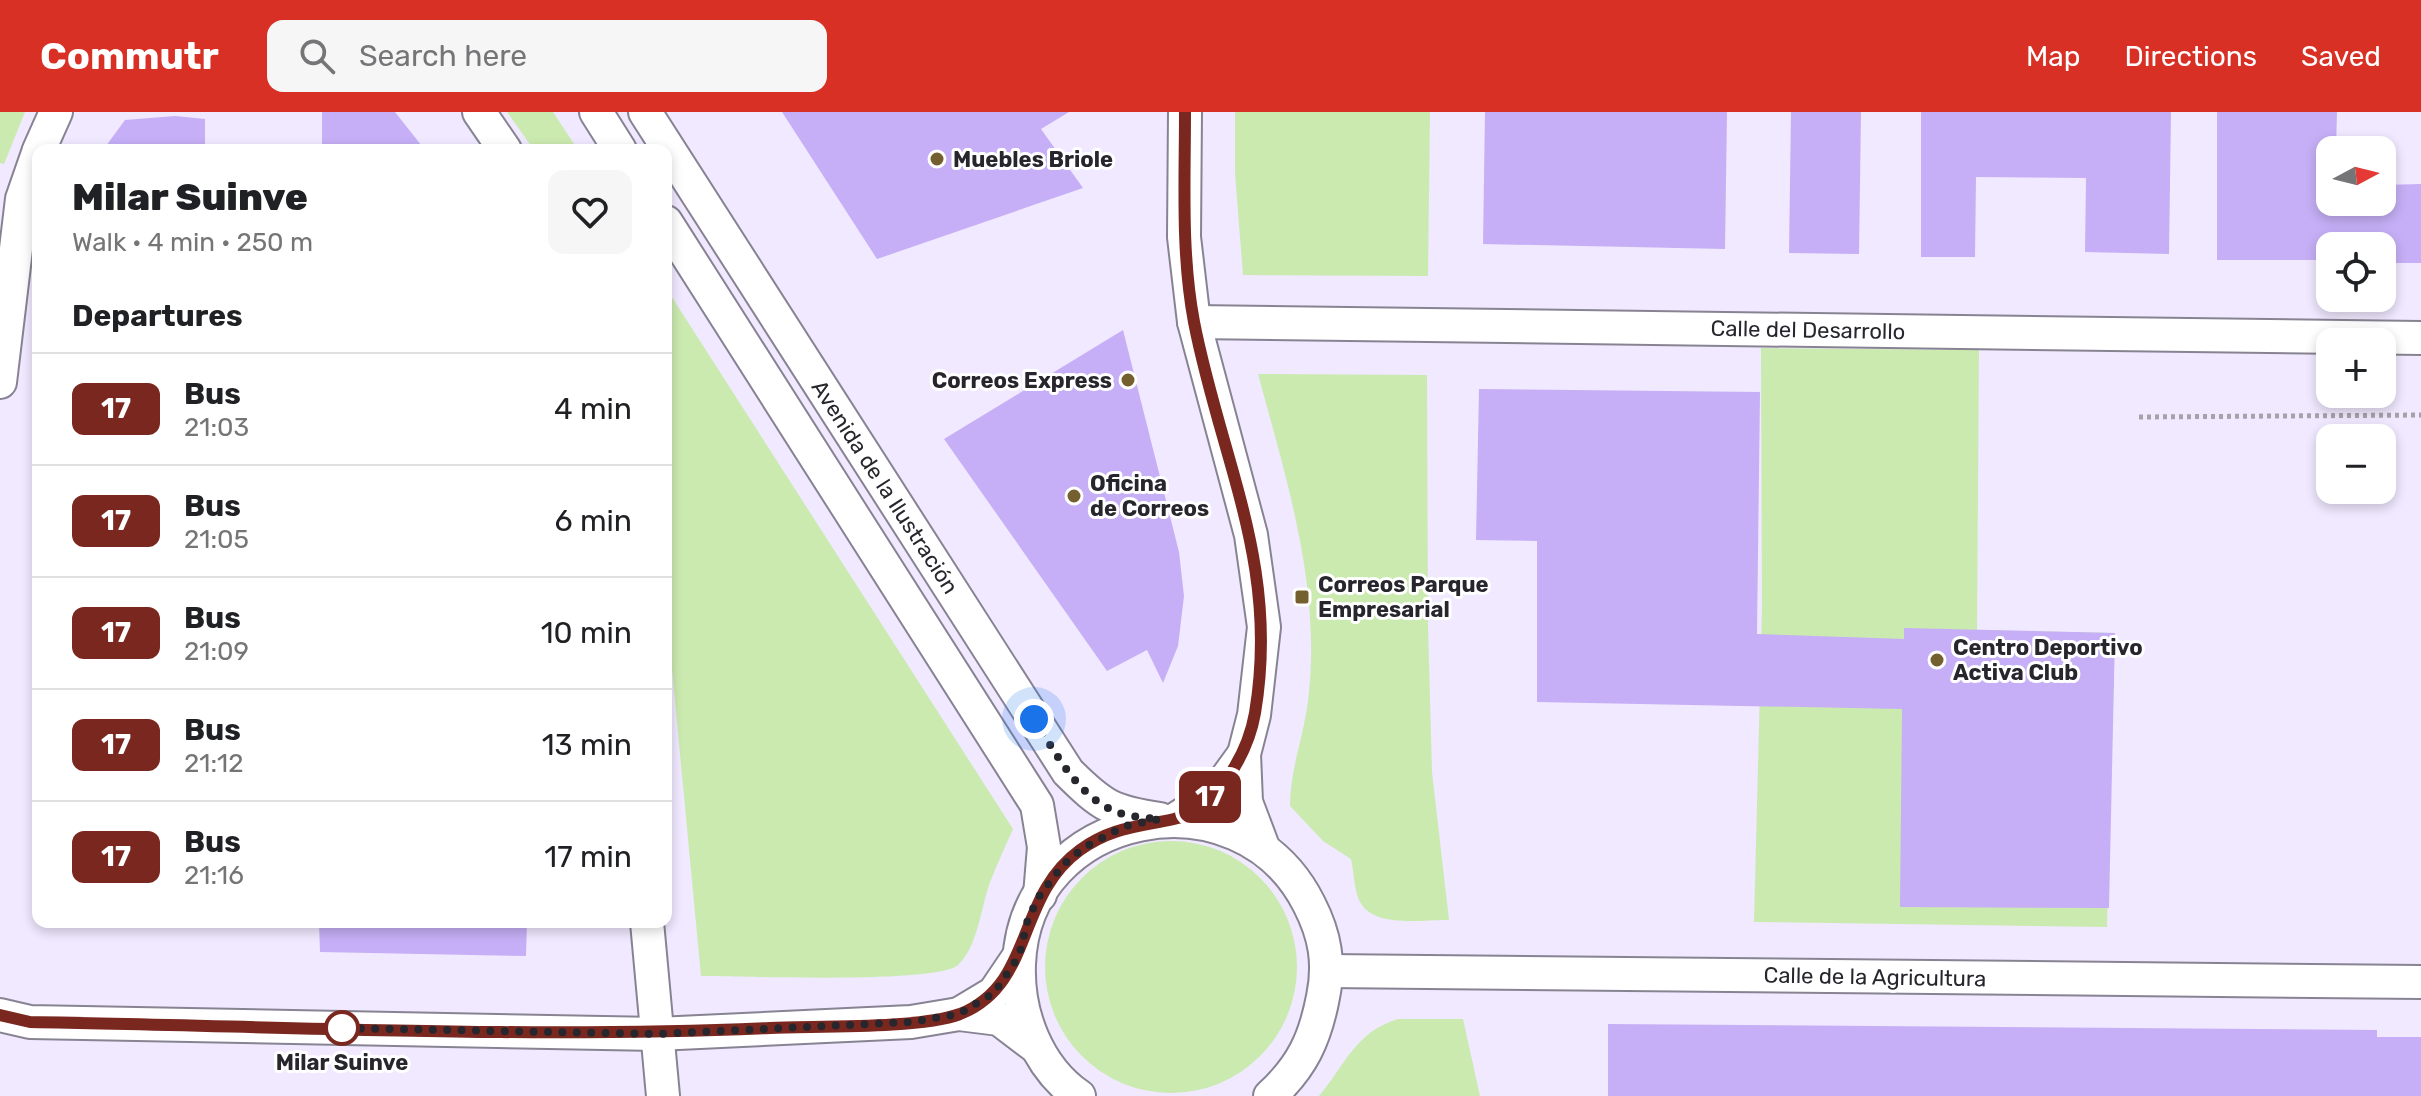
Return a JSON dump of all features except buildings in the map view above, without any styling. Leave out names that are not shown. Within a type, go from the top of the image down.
[{"type":"street","points":[[42,144],[56,112]]},
{"type":"street","points":[[479,112],[501,144]]},
{"type":"street","points":[[596,112],[616,144]]},
{"type":"street","name":"Avenida de la Ilustración","points":[[645,112],[666,144]]},
{"type":"street","points":[[1185,112],[1184,237],[1194,322],[1251,535],[1264,627],[1254,715],[1244,754],[1246,802],[1263,847],[1297,880],[1321,928],[1328,971],[1316,1036],[1287,1081],[1270,1096]]},
{"type":"street","name":"Avenida de la Ilustración","points":[[672,154],[1068,772],[1094,797],[1120,813],[1224,827],[1263,847]]},
{"type":"street","points":[[1,370],[11,196],[32,162]]},
{"type":"street","name":"Avenida de la Ilustración","points":[[672,231],[1037,805],[1044,847],[1040,895]]},
{"type":"street","name":"Calle del Desarrollo","points":[[1194,322],[2421,338]]},
{"type":"street","points":[[1036,1047],[1021,1006],[1019,956],[1028,919],[1040,895],[1063,865],[1083,848],[1125,826],[1168,819],[1215,794],[1244,754]]},
{"type":"street","points":[[648,928],[663,1096]]},
{"type":"street","points":[[959,1014],[994,993],[1019,956]]},
{"type":"street","name":"Calle de la Agricultura","points":[[1328,971],[2421,982]]},
{"type":"street","points":[[10,1022],[657,1034],[911,1022],[959,1014],[999,1019],[1036,1047],[1066,1087],[1079,1096]]},
{"type":"path","points":[[2139,417],[2421,415]]},
{"type":"shaded area","points":[[0,112],[2421,112],[2421,1096],[0,1096]]},
{"type":"green space","points":[[0,112],[25,112],[4,164],[0,163]]},
{"type":"green space","points":[[507,112],[553,112],[574,144],[530,144]]},
{"type":"green space","points":[[1235,112],[1430,112],[1428,276],[1243,275],[1235,173]]},
{"type":"green space","points":[[672,297],[1013,829],[989,885],[970,949],[958,965],[942,971],[877,977],[701,976],[672,669]]},
{"type":"green space","name":"Centro Deportivo Activa Club","points":[[1761,348],[1979,350],[1977,630],[2115,633],[2107,927],[1754,922],[1762,609]]},
{"type":"green space","points":[[1258,374],[1427,375],[1432,772],[1449,920],[1401,921],[1377,916],[1367,910],[1358,898],[1351,859],[1323,841],[1290,806],[1309,692],[1310,611],[1298,531]]},
{"type":"green space","points":[[1159,841],[1183,841],[1219,850],[1251,869],[1269,887],[1292,930],[1297,967],[1295,992],[1288,1015],[1269,1047],[1251,1065],[1208,1088],[1183,1093],[1159,1093],[1123,1084],[1091,1065],[1073,1047],[1050,1004],[1045,979],[1045,955],[1054,919],[1073,887],[1091,869],[1134,846]]},
{"type":"green space","points":[[1398,1019],[1463,1019],[1480,1096],[1319,1096],[1361,1041],[1371,1032]]},
{"type":"bus line","name":"17","points":[[0,1015],[30,1022],[657,1034],[911,1022],[959,1014],[994,993],[1019,956],[1028,919],[1040,895],[1063,865],[1083,848],[1125,826],[1176,819],[1215,794],[1244,754],[1254,715],[1264,627],[1251,535],[1194,322],[1184,237],[1185,112]]},
{"type":"place","name":"Muebles Briole","points":[[937,159]]},
{"type":"place","name":"Correos Express","points":[[1128,380]]},
{"type":"place","name":"Oficina de Correos","points":[[1074,496]]},
{"type":"place","name":"Correos Parque Empresarial","points":[[1302,597]]},
{"type":"place","name":"Centro Deportivo Activa Club","points":[[1937,660]]},
{"type":"place","name":"Milar Suinve","points":[[342,1028]]},
{"type":"route","points":[[342,1028],[337,1028],[657,1034],[911,1022],[959,1014],[994,993],[1019,956],[1028,919],[1040,895],[1063,865],[1083,848],[1125,826],[1160,819],[1120,813],[1094,797],[1068,772],[1034,719]]}]
